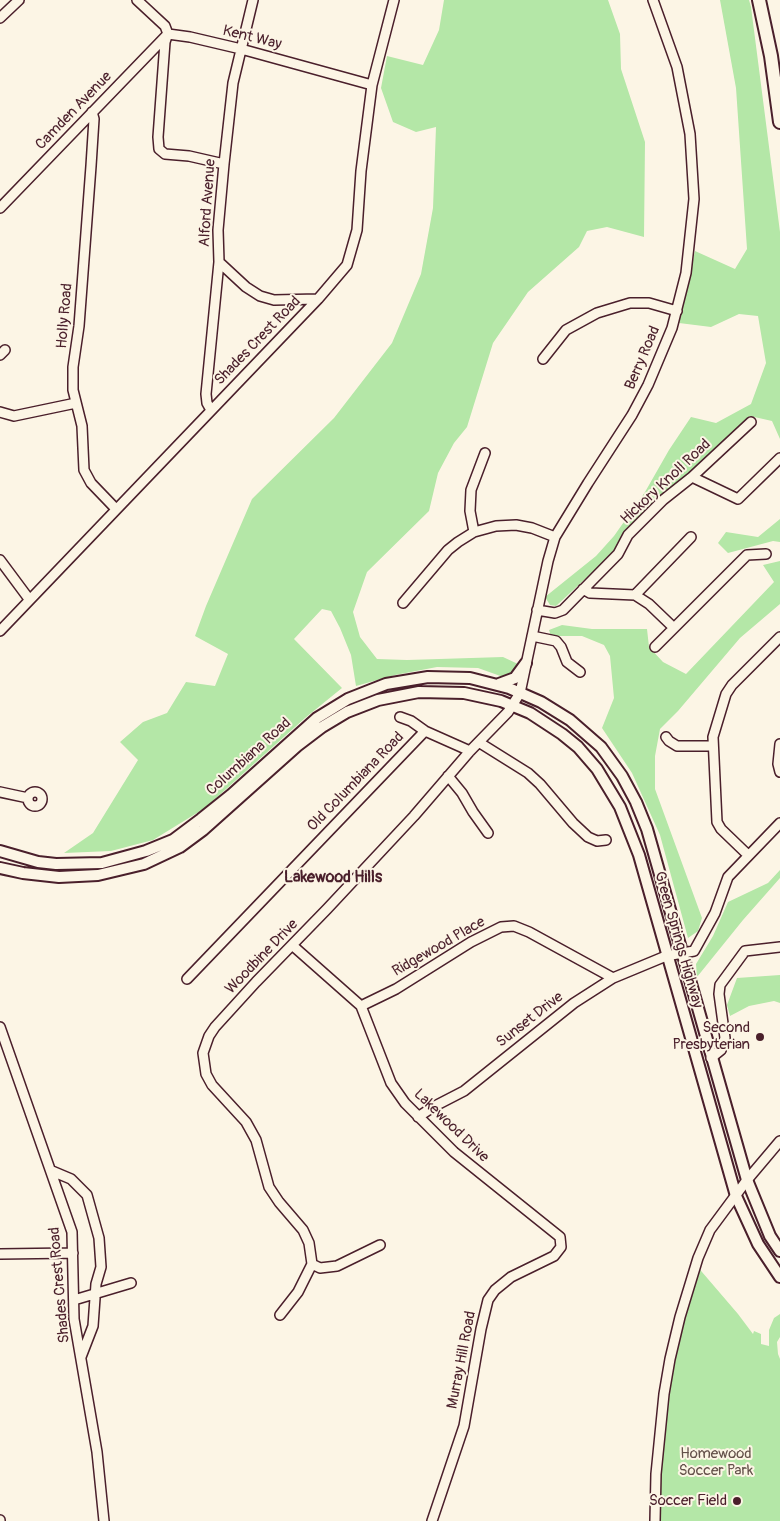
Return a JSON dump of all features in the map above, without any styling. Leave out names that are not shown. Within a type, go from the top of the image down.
[{"type":"highway","points":[[759,0],[771,56],[780,122]]},
{"type":"main road","points":[[498,684],[515,678],[526,663]]},
{"type":"main road","name":"Columbiana Road","points":[[0,868],[59,877],[98,875],[144,864],[180,847],[203,830],[327,711],[348,699],[376,688],[397,681],[443,676],[470,678],[498,684],[520,693]]},
{"type":"main road","name":"Columbiana Road","points":[[0,850],[38,862],[56,864],[102,863],[146,851],[172,840],[201,819],[307,732],[357,707],[378,700],[409,693],[464,693],[489,697],[513,706]]},
{"type":"main road","name":"Green Springs Highway","points":[[520,693],[542,702],[570,720],[600,747],[622,776],[636,802],[646,829],[747,1180],[770,1236],[780,1251]]},
{"type":"main road","name":"Green Springs Highway","points":[[513,706],[530,713],[578,747],[596,769],[620,806],[638,855],[736,1196],[758,1244],[780,1277]]},
{"type":"street","points":[[0,18],[18,0]]},
{"type":"street","points":[[138,0],[165,26],[168,34],[165,42],[158,137],[159,149],[165,154],[188,156],[224,164]]},
{"type":"street","name":"Alford Avenue","points":[[211,410],[207,403],[206,394],[219,262],[218,230],[224,164],[233,83],[253,0]]},
{"type":"street","name":"Shades Crest Road","points":[[0,631],[318,299],[347,264],[357,230],[361,171],[372,85],[394,0]]},
{"type":"street","name":"Berry Road","points":[[513,706],[520,693],[537,610],[555,537],[640,400],[661,358],[677,311],[686,273],[694,199],[688,115],[679,75],[653,0]]},
{"type":"street","name":"Kent Way","points":[[168,34],[241,49],[372,85]]},
{"type":"street","name":"Camden Avenue","points":[[0,208],[168,34]]},
{"type":"street","name":"Holly Road","points":[[92,112],[94,119],[91,166],[79,326],[73,366],[73,390],[82,426],[84,470],[91,483],[116,508]]},
{"type":"street","points":[[219,262],[246,287],[260,296],[274,300],[318,299]]},
{"type":"street","points":[[543,359],[566,330],[597,313],[630,303],[649,303],[677,311]]},
{"type":"street","points":[[0,412],[14,416],[76,403]]},
{"type":"street","name":"Hickory Knoll Road","points":[[537,610],[552,613],[559,612],[618,554],[628,535],[663,500],[692,477],[751,422]]},
{"type":"street","points":[[474,532],[470,512],[471,490],[485,453]]},
{"type":"street","points":[[692,477],[738,499],[780,458]]},
{"type":"street","points":[[403,603],[448,550],[474,532],[496,526],[516,525],[532,528],[555,537]]},
{"type":"street","points":[[635,594],[691,537]]},
{"type":"street","points":[[655,647],[747,555],[766,554]]},
{"type":"street","points":[[0,560],[29,599]]},
{"type":"street","points":[[583,589],[590,593],[635,594],[649,604],[674,628]]},
{"type":"street","points":[[532,636],[556,642],[567,662],[580,672]]},
{"type":"street","points":[[748,855],[721,829],[717,822],[713,737],[726,694],[732,684],[780,637]]},
{"type":"street","name":"Woodbine Drive","points":[[312,1264],[303,1230],[269,1187],[256,1140],[246,1122],[212,1085],[206,1074],[203,1054],[209,1036],[256,982],[414,816],[470,751],[480,743],[513,706]]},
{"type":"street","points":[[400,717],[411,721],[424,731]]},
{"type":"street","name":"Old Columbiana Road","points":[[187,979],[424,731],[470,751]]},
{"type":"street","points":[[666,737],[678,746],[713,746]]},
{"type":"street","points":[[480,743],[528,773],[588,837],[597,841],[606,840]]},
{"type":"street","points":[[780,744],[778,764],[780,772]]},
{"type":"street","points":[[448,776],[462,793],[488,833]]},
{"type":"street","points":[[0,792],[28,798]]},
{"type":"street","points":[[682,953],[694,951],[715,913],[728,877],[780,823]]},
{"type":"street","name":"Ridgewood Place","points":[[361,1006],[396,988],[471,942],[501,927],[514,926],[529,932],[613,978]]},
{"type":"street","name":"Lakewood Drive","points":[[292,945],[361,1006],[392,1083],[405,1103],[454,1152],[514,1201]]},
{"type":"street","points":[[711,1058],[722,1050],[725,1038],[719,994],[720,985],[745,951],[780,947]]},
{"type":"street","name":"Sunset Drive","points":[[418,1117],[464,1091],[561,1013],[613,978],[666,956],[682,953]]},
{"type":"street","name":"Shades Crest Road","points":[[0,1027],[72,1232],[74,1319],[97,1452],[104,1521]]},
{"type":"street","points":[[655,1521],[656,1474],[664,1394],[680,1317],[698,1258],[710,1230],[747,1180],[780,1141]]},
{"type":"street","points":[[52,1171],[71,1179],[87,1195],[99,1238],[101,1267],[93,1326],[81,1356]]},
{"type":"street","name":"Murray Hill Road","points":[[432,1521],[464,1426],[488,1300],[494,1290],[511,1277],[554,1256],[561,1247],[560,1237],[514,1201]]},
{"type":"street","points":[[280,1316],[298,1292],[312,1264],[320,1268],[337,1266],[380,1245]]},
{"type":"street","points":[[0,1254],[73,1253]]},
{"type":"street","points":[[74,1300],[131,1283]]},
{"type":"green space","points":[[444,0],[608,0],[620,34],[621,69],[645,142],[644,237],[607,227],[587,231],[579,247],[528,292],[493,343],[467,427],[454,443],[438,473],[429,511],[367,572],[353,612],[360,637],[377,659],[503,657],[518,664],[517,671],[506,678],[478,668],[437,667],[395,675],[356,686],[351,655],[340,628],[331,611],[322,609],[294,639],[342,688],[305,718],[205,808],[153,840],[111,851],[64,853],[93,833],[138,760],[120,742],[143,722],[167,713],[186,682],[215,686],[228,654],[195,636],[252,499],[334,418],[392,343],[421,274],[433,208],[436,127],[416,132],[393,122],[381,88],[387,56],[423,65],[439,30]]},
{"type":"green space","points":[[720,0],[749,0],[751,7],[780,232],[780,439],[772,421],[750,416],[636,522],[613,553],[556,606],[550,605],[545,597],[596,556],[614,536],[645,492],[669,450],[691,417],[716,423],[751,404],[766,363],[758,316],[739,314],[711,327],[679,323],[695,251],[735,269],[747,249],[736,88]]},
{"type":"green space","points":[[780,519],[780,542],[773,541],[728,553],[718,543],[726,532],[758,537]]},
{"type":"green space","points":[[780,561],[780,604],[740,638],[678,711],[660,729],[655,756],[655,789],[702,918],[698,931],[688,938],[660,835],[632,773],[602,728],[614,698],[610,656],[604,645],[582,636],[551,636],[549,630],[562,625],[592,629],[647,629],[649,647],[663,662],[686,674],[774,582],[763,565]]},
{"type":"green space","points":[[780,870],[780,878],[697,977],[696,964],[713,936],[728,902],[768,883]]},
{"type":"green space","points":[[780,975],[780,1003],[774,1001],[749,1006],[730,1016],[727,1005],[737,978]]},
{"type":"green space","name":"Homewood Soccer Park","points":[[696,1265],[753,1334],[754,1331],[761,1334],[761,1344],[769,1346],[769,1330],[774,1318],[780,1314],[780,1337],[777,1342],[780,1359],[780,1521],[655,1521],[663,1403]]},
{"type":"place","name":"Second Presbyterian","points":[[760,1037]]},
{"type":"place","name":"Soccer Field","points":[[737,1501]]},
{"type":"district","name":"Lakewood Hills","points":[[333,878]]}]
